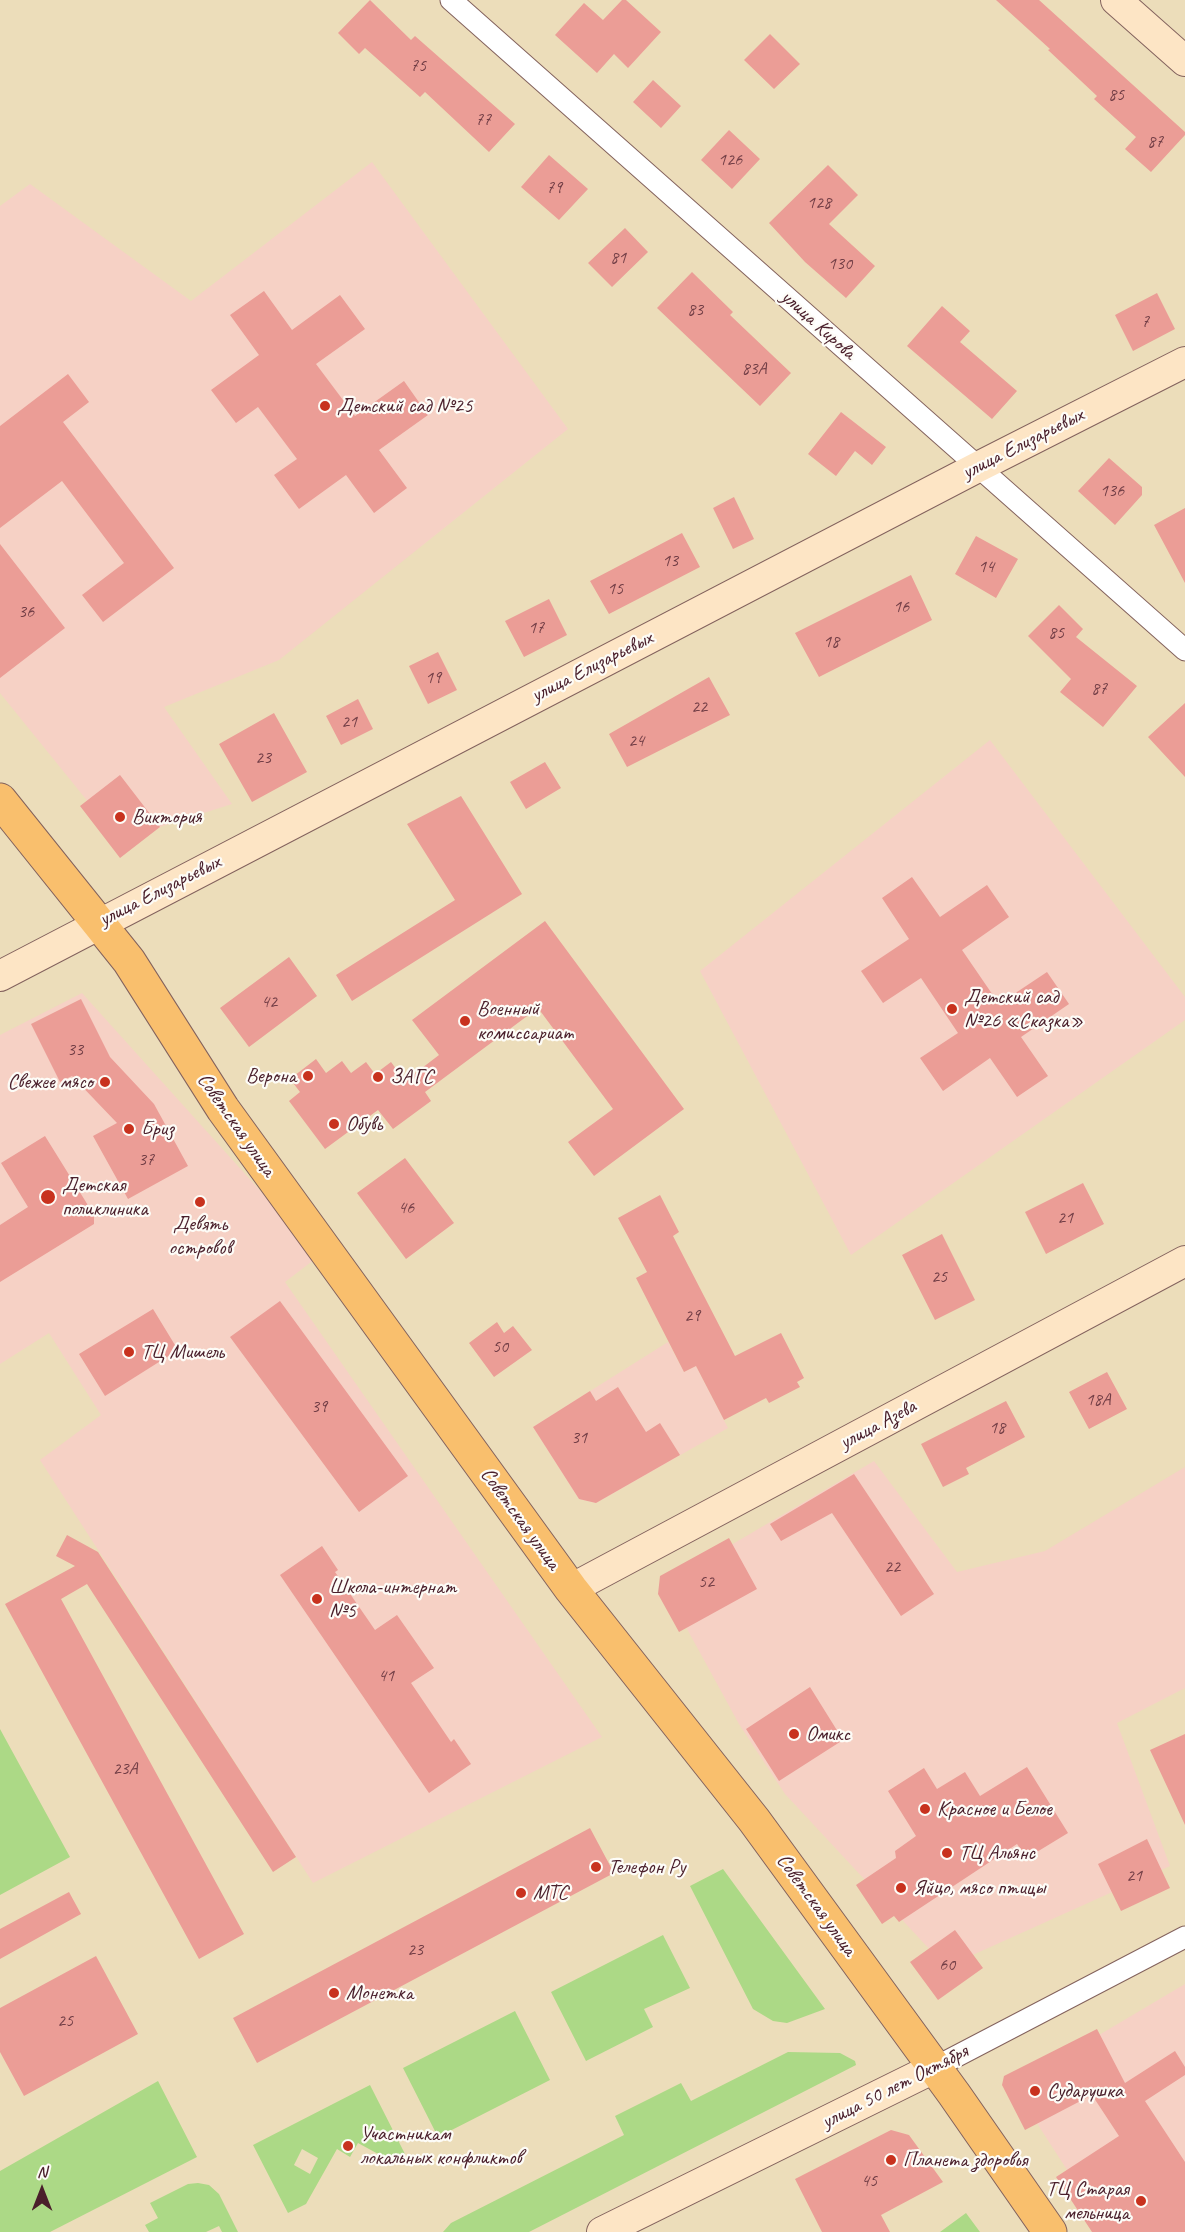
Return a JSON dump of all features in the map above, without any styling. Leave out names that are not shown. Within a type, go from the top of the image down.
[{"type":"main road","name":"Советская улица","points":[[0,800],[129,961],[223,1110],[571,1589],[754,1820],[1050,2232]]},
{"type":"street","name":"улица Кирова","points":[[451,0],[1185,650]]},
{"type":"street","points":[[1116,0],[1185,62]]},
{"type":"street","name":"улица Елизарьевых","points":[[0,975],[978,467],[1185,362]]},
{"type":"street","name":"улица Азева","points":[[571,1589],[1185,1261]]},
{"type":"street","name":"улица 50 лет Октября","points":[[602,2232],[934,2068],[1185,1938]]},
{"type":"shaded area","points":[[372,162],[568,429],[279,660],[164,707],[232,804],[119,840],[0,693],[0,206],[30,184],[191,301]]},
{"type":"shaded area","name":"Детский сад №26 «Сказка»","points":[[990,740],[1185,997],[1185,1020],[851,1255],[700,971]]},
{"type":"shaded area","name":"Школа-интернат №5","points":[[82,993],[319,1256],[285,1282],[602,1737],[313,1883],[40,1460],[101,1415],[49,1333],[0,1364],[0,1035]]},
{"type":"shaded area","points":[[668,1342],[684,1372],[696,1366],[728,1428],[596,1503],[579,1499],[533,1427]]},
{"type":"shaded area","points":[[874,1461],[957,1572],[1045,1551],[1185,1467],[1185,1688],[1117,1723],[1170,1866],[946,1967],[785,1794],[739,1724],[663,1585]]},
{"type":"shaded area","points":[[1185,1984],[1185,2232],[1107,2232],[1013,2086]]},
{"type":"green space","points":[[0,1729],[70,1857],[0,1895]]},
{"type":"green space","points":[[723,1869],[825,2009],[787,2023],[773,2021],[753,2009],[690,1886]]},
{"type":"green space","points":[[663,1935],[690,1988],[644,2009],[653,2027],[586,2061],[551,1992]]},
{"type":"green space","points":[[515,2011],[550,2080],[438,2137],[403,2068]]},
{"type":"green space","points":[[788,2052],[840,2053],[855,2061],[856,2065],[529,2232],[443,2232],[451,2223],[624,2135],[615,2116],[681,2083],[691,2101]]},
{"type":"green space","points":[[158,2081],[197,2157],[50,2232],[0,2232],[0,2171]]},
{"type":"green space","points":[[370,2085],[405,2154],[391,2161],[358,2143],[350,2157],[337,2149],[306,2204],[288,2213],[253,2145]],"holes":[[[302,2149],[318,2158],[310,2174],[294,2165]]]},
{"type":"green space","points":[[188,2184],[209,2185],[219,2194],[238,2232],[222,2232],[219,2226],[206,2232],[149,2232],[145,2225],[158,2218],[150,2203]]},
{"type":"green space","points":[[966,2213],[980,2232],[940,2232]]},
{"type":"building","points":[[370,0],[411,40],[415,36],[515,124],[489,152],[425,92],[420,97],[365,48],[359,54],[338,33]]},
{"type":"building","points":[[622,0],[626,0],[661,32],[628,68],[614,54],[597,73],[555,35],[584,3],[603,20]]},
{"type":"building","points":[[996,0],[1039,0],[1185,132],[1185,135],[1151,172],[1125,149],[1136,137],[1094,99],[1097,96],[1048,50],[1050,49]]},
{"type":"building","points":[[770,34],[800,64],[774,89],[744,60]]},
{"type":"building","points":[[653,80],[681,106],[661,128],[633,102]]},
{"type":"building","points":[[729,130],[760,159],[732,189],[701,160]]},
{"type":"building","points":[[549,155],[588,189],[559,220],[521,187]]},
{"type":"building","points":[[828,165],[858,195],[829,224],[875,266],[846,298],[805,262],[769,223]]},
{"type":"building","points":[[625,228],[648,252],[612,287],[588,263]]},
{"type":"building","points":[[692,272],[733,312],[730,315],[791,373],[760,406],[657,308]]},
{"type":"building","points":[[264,291],[292,330],[340,295],[365,329],[316,364],[355,416],[404,381],[428,415],[379,450],[407,488],[374,513],[346,475],[299,509],[274,475],[297,459],[258,407],[236,423],[211,390],[259,355],[230,315]]},
{"type":"building","points":[[1157,293],[1175,329],[1133,351],[1115,315]]},
{"type":"building","points":[[942,306],[970,331],[960,342],[1017,391],[992,419],[907,346]]},
{"type":"building","points":[[68,374],[89,402],[63,422],[174,568],[103,622],[82,595],[124,563],[62,481],[0,528],[0,426]]},
{"type":"building","points":[[841,412],[886,447],[872,465],[855,451],[836,476],[808,454]]},
{"type":"building","points":[[1109,458],[1142,487],[1142,495],[1115,525],[1078,491]]},
{"type":"building","points":[[734,497],[754,539],[733,549],[713,508]]},
{"type":"building","points":[[1185,508],[1185,583],[1154,525]]},
{"type":"building","points":[[682,533],[700,567],[609,614],[590,581]]},
{"type":"building","points":[[976,536],[1018,559],[996,598],[955,574]]},
{"type":"building","points":[[0,544],[65,628],[0,678]]},
{"type":"building","points":[[911,575],[932,620],[819,677],[795,633]]},
{"type":"building","points":[[549,599],[567,635],[524,657],[505,621]]},
{"type":"building","points":[[1059,605],[1083,629],[1076,637],[1137,686],[1103,727],[1060,692],[1071,679],[1028,636]]},
{"type":"building","points":[[438,652],[457,690],[428,704],[409,666]]},
{"type":"building","points":[[709,677],[730,715],[627,767],[609,734]]},
{"type":"building","points":[[358,699],[373,729],[341,745],[326,716]]},
{"type":"building","points":[[1185,703],[1185,777],[1148,737]]},
{"type":"building","points":[[274,713],[307,772],[252,802],[219,744]]},
{"type":"building","points":[[545,762],[561,788],[526,809],[510,782]]},
{"type":"building","points":[[120,775],[160,827],[120,858],[80,806]]},
{"type":"building","points":[[461,796],[522,894],[352,1001],[336,975],[455,900],[407,824]]},
{"type":"building","points":[[912,877],[940,917],[987,885],[1009,917],[962,950],[999,1004],[1047,972],[1069,1004],[1021,1037],[1048,1076],[1017,1097],[990,1058],[943,1091],[920,1058],[958,1033],[921,978],[883,1003],[861,971],[909,939],[882,898]]},
{"type":"building","points":[[545,921],[684,1109],[594,1176],[568,1142],[613,1109],[538,1008],[425,1092],[431,1101],[393,1129],[378,1110],[325,1149],[289,1101],[300,1092],[290,1079],[316,1059],[326,1073],[342,1061],[351,1073],[366,1062],[375,1074],[391,1062],[405,1081],[439,1055],[412,1020]]},
{"type":"building","points":[[289,957],[317,996],[249,1047],[220,1008]]},
{"type":"building","points":[[81,999],[110,1057],[154,1104],[188,1166],[128,1199],[93,1136],[117,1123],[72,1076],[60,1082],[31,1024]]},
{"type":"building","points":[[45,1136],[94,1215],[94,1224],[0,1282],[0,1225],[28,1207],[1,1163]]},
{"type":"building","points":[[405,1158],[454,1223],[406,1259],[357,1193]]},
{"type":"building","points":[[1083,1183],[1104,1224],[1046,1254],[1025,1212]]},
{"type":"building","points":[[660,1195],[679,1232],[673,1236],[735,1356],[781,1333],[804,1378],[797,1382],[800,1387],[769,1403],[766,1398],[724,1420],[696,1366],[684,1372],[636,1278],[647,1272],[618,1218]]},
{"type":"building","points":[[942,1234],[975,1300],[935,1320],[902,1255]]},
{"type":"building","points":[[280,1301],[408,1476],[359,1512],[230,1337]]},
{"type":"building","name":"ТЦ Мишель","points":[[153,1309],[178,1350],[105,1396],[79,1354]]},
{"type":"building","points":[[497,1322],[504,1333],[513,1326],[532,1350],[494,1377],[469,1343]]},
{"type":"building","points":[[1107,1372],[1127,1409],[1089,1429],[1069,1392]]},
{"type":"building","points":[[618,1387],[646,1432],[660,1423],[680,1455],[596,1503],[579,1499],[533,1427],[590,1391],[596,1401]]},
{"type":"building","points":[[1006,1401],[1025,1437],[966,1468],[969,1474],[943,1487],[921,1444]]},
{"type":"building","points":[[854,1474],[934,1594],[901,1616],[832,1513],[781,1541],[770,1524]]},
{"type":"building","points":[[67,1535],[98,1552],[296,1857],[273,1872],[87,1584],[61,1599],[244,1934],[199,1959],[5,1604],[75,1566],[56,1556]]},
{"type":"building","points":[[729,1538],[757,1589],[679,1632],[658,1594],[660,1576]]},
{"type":"building","points":[[322,1546],[338,1570],[335,1572],[375,1630],[397,1615],[434,1668],[411,1683],[451,1742],[454,1739],[471,1764],[429,1793],[280,1575]]},
{"type":"building","points":[[810,1687],[843,1740],[779,1781],[746,1729]]},
{"type":"building","points":[[1185,1734],[1185,1825],[1150,1750]]},
{"type":"building","points":[[1027,1767],[1068,1833],[1027,1858],[1017,1844],[899,1922],[894,1916],[882,1924],[856,1885],[896,1858],[895,1851],[916,1836],[888,1791],[924,1768],[937,1789],[965,1772],[980,1796]]},
{"type":"building","points":[[590,1828],[614,1873],[257,2063],[233,2018]]},
{"type":"building","points":[[1147,1839],[1170,1888],[1121,1911],[1098,1864]]},
{"type":"building","points":[[69,1892],[81,1914],[0,1959],[0,1929]]},
{"type":"building","points":[[955,1930],[983,1968],[938,2000],[910,1962]]},
{"type":"building","points":[[96,1956],[138,2034],[24,2096],[0,2052],[0,2008]]},
{"type":"building","points":[[1097,2029],[1125,2083],[1175,2051],[1185,2067],[1185,2075],[1145,2101],[1185,2162],[1185,2232],[1092,2232],[1056,2177],[1119,2136],[1092,2095],[1025,2130],[1002,2085],[1004,2076]]},
{"type":"building","points":[[891,2130],[909,2135],[943,2182],[881,2215],[890,2232],[822,2232],[795,2179]]},
{"type":"place","name":"Детский сад №25","points":[[325,406]]},
{"type":"place","name":"Виктория","points":[[120,817]]},
{"type":"place","name":"Детский сад №26 «Сказка»","points":[[952,1009]]},
{"type":"place","name":"Военный комиссариат","points":[[465,1021]]},
{"type":"place","name":"Верона","points":[[308,1076]]},
{"type":"place","name":"ЗАГС","points":[[378,1077]]},
{"type":"place","name":"Свежее мясо","points":[[105,1082]]},
{"type":"place","name":"Обувь","points":[[334,1124]]},
{"type":"place","name":"Бриз","points":[[129,1129]]},
{"type":"place","name":"Детская поликлиника","points":[[48,1197]]},
{"type":"place","name":"Девять островов","points":[[200,1202]]},
{"type":"place","name":"ТЦ Мишель","points":[[129,1352]]},
{"type":"place","name":"Школа-интернат №5","points":[[317,1599]]},
{"type":"place","name":"Омикс","points":[[794,1734]]},
{"type":"place","name":"Красное и Белое","points":[[925,1809]]},
{"type":"place","name":"ТЦ Альянс","points":[[947,1853]]},
{"type":"place","name":"Телефон Ру","points":[[596,1867]]},
{"type":"place","name":"Яйцо, мясо птицы","points":[[901,1888]]},
{"type":"place","name":"МТС","points":[[521,1893]]},
{"type":"place","name":"Монетка","points":[[334,1993]]},
{"type":"place","name":"Сударушка","points":[[1035,2091]]},
{"type":"place","name":"Участникам локальных конфликтов","points":[[348,2146]]},
{"type":"place","name":"Планета здоровья","points":[[891,2160]]},
{"type":"place","name":"ТЦ Старая мельница","points":[[1141,2201]]}]
